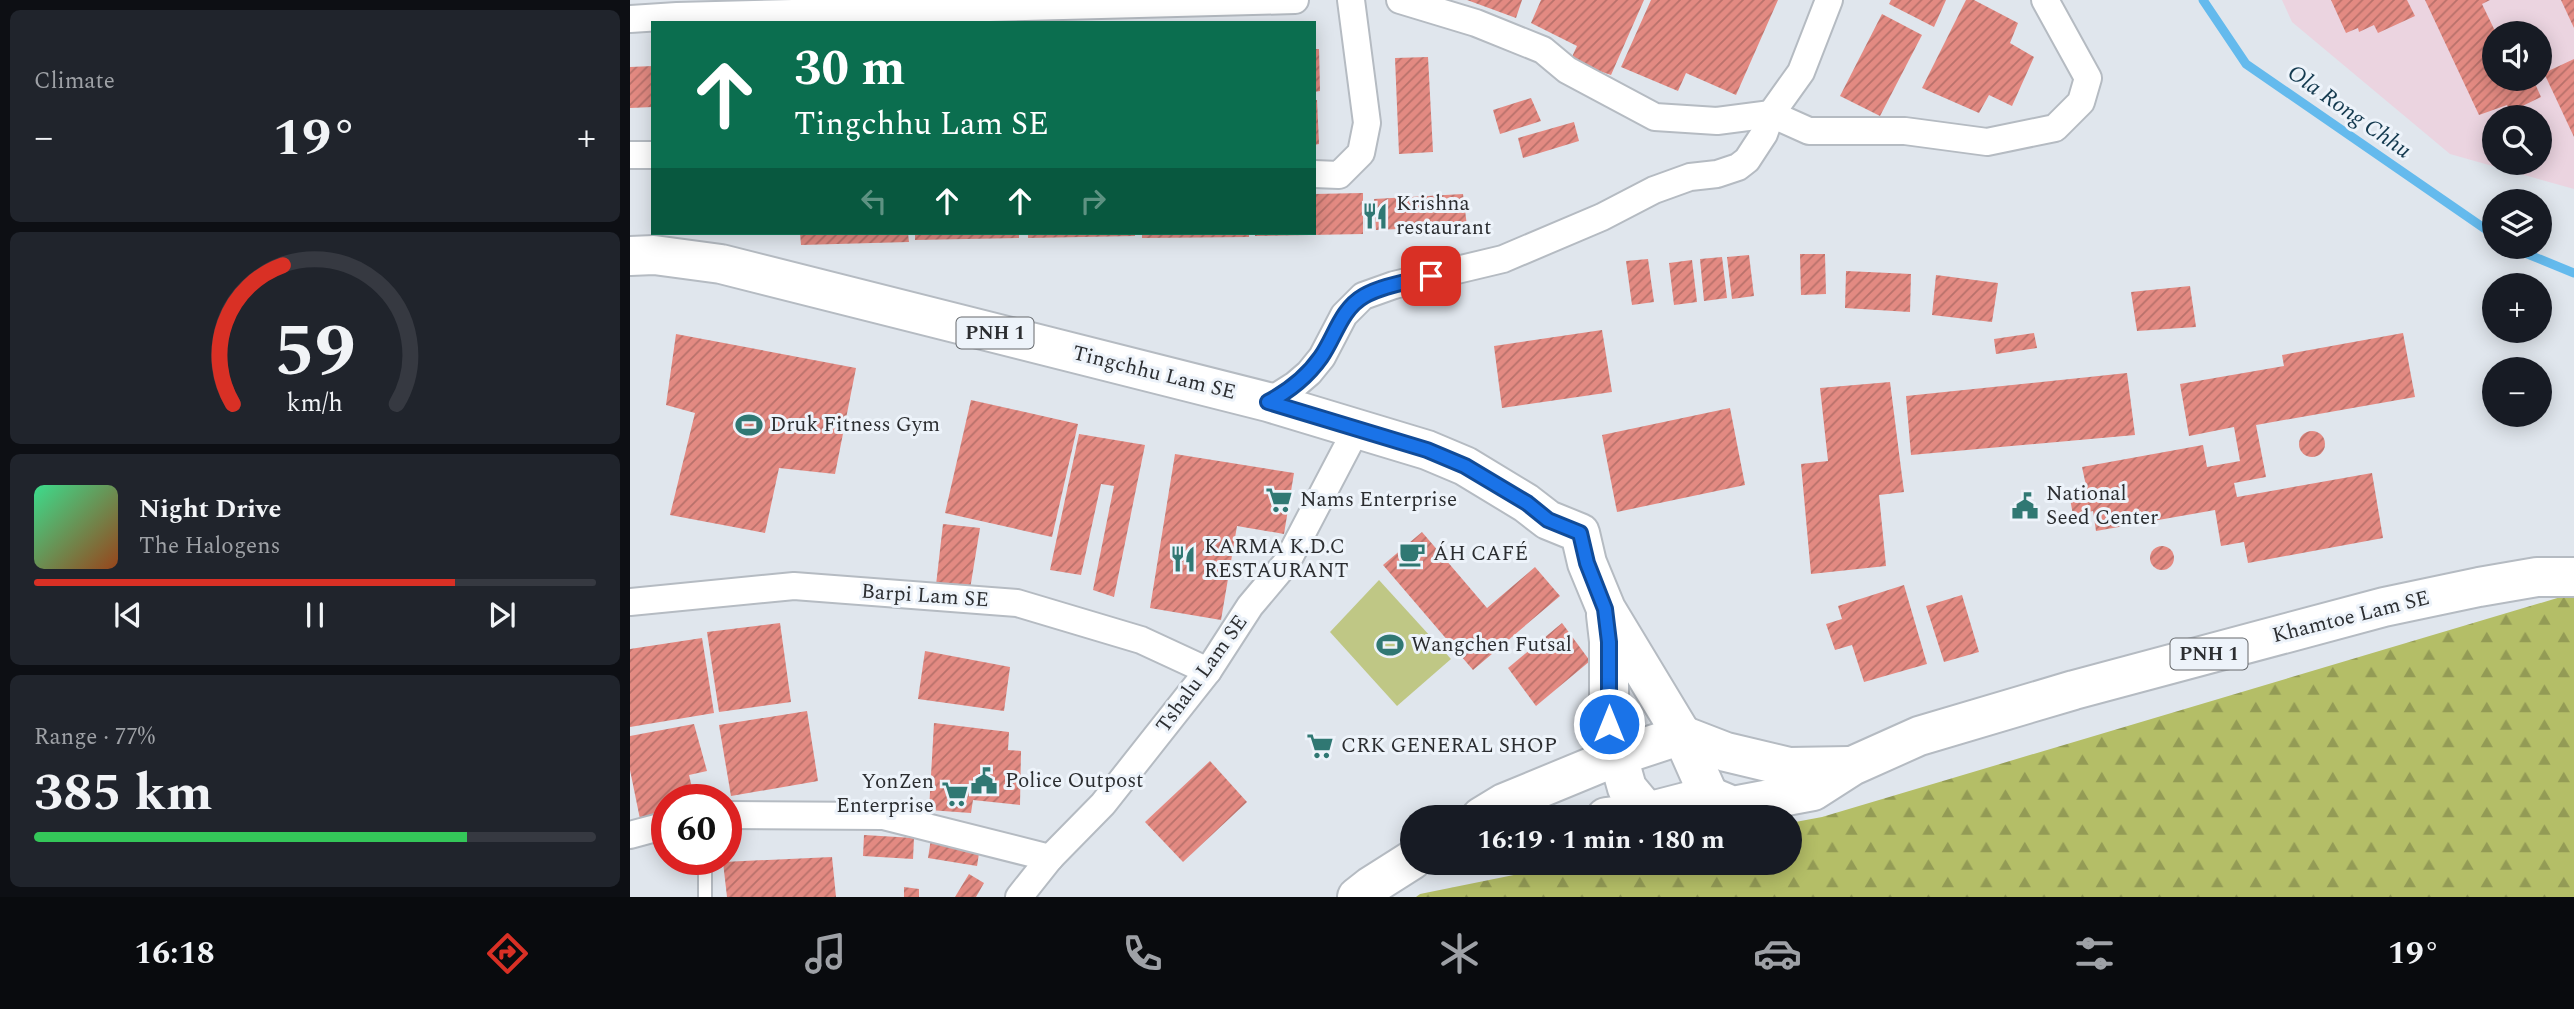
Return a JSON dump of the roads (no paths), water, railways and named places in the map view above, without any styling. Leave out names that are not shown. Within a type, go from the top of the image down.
[{"type":"main road","name":"Tingchhu Lam SE","points":[[630,256],[654,254],[721,264],[1268,402],[1427,450],[1465,466],[1527,503],[1548,520],[1580,533],[1587,563],[1605,609]]},
{"type":"main road","name":"Khamtoe Lam SE","points":[[1710,796],[1733,806],[1813,791],[1852,766],[1931,732],[2074,690],[2384,607],[2479,587],[2537,578],[2574,577]]},
{"type":"main road","name":"PNH 1","points":[[1605,609],[1682,735]]},
{"type":"main road","name":"PNH 1","points":[[1605,609],[1609,642],[1609,724],[1627,788],[1641,805]]},
{"type":"main road","name":"Khamtoe Lam SE","points":[[1682,735],[1726,752],[1789,767],[1852,766]]},
{"type":"main road","points":[[1501,805],[1618,756],[1682,735],[1710,796]]},
{"type":"main road","name":"PNH 1","points":[[1675,805],[1710,796]]},
{"type":"main road","points":[[1357,897],[1400,868]]},
{"type":"street","points":[[630,19],[1295,0]]},
{"type":"street","points":[[1316,174],[1339,175],[1361,153],[1367,123],[1351,0]]},
{"type":"street","points":[[1400,0],[1476,23],[1544,50],[1567,70],[1655,117],[1717,121],[1771,114],[1809,131],[1905,131],[1987,142],[2055,128],[2081,102],[2088,78],[2045,0]]},
{"type":"street","points":[[1268,402],[1309,373],[1322,357],[1344,315],[1363,296],[1394,285],[1503,259],[1602,218],[1654,190],[1690,177],[1717,174],[1738,167],[1764,134],[1771,114],[1801,72],[1829,0]]},
{"type":"street","points":[[630,155],[651,155]]},
{"type":"street","name":"Tshalu Lam SE","points":[[1018,897],[1050,858],[1103,804],[1208,671],[1250,606],[1286,562],[1356,430]]},
{"type":"street","name":"Barpi Lam SE","points":[[630,602],[794,586],[1017,603],[1141,640],[1208,671]]},
{"type":"street","points":[[742,815],[883,816],[1050,858]]},
{"type":"street","points":[[630,835],[651,829]]},
{"type":"lane","points":[[705,875],[705,897]]},
{"type":"waterway","name":"Ola Rong Chhu","points":[[2203,0],[2246,64],[2482,227]]},
{"type":"waterway","name":"Ola Rong Chhu","points":[[2540,259],[2574,273]]},
{"type":"place","name":"Krishna restaurant","points":[[1375,216]]},
{"type":"place","name":"Druk Fitness Gym","points":[[749,425]]},
{"type":"place","name":"Nams Enterprise","points":[[1279,500]]},
{"type":"place","name":"National Seed Center","points":[[2025,506]]},
{"type":"place","name":"ÁH CAFÉ","points":[[1412,554]]},
{"type":"place","name":"KARMA K.D.C RESTAURANT","points":[[1183,559]]},
{"type":"place","name":"Wangchen Futsal","points":[[1390,645]]},
{"type":"place","name":"CRK GENERAL SHOP","points":[[1320,746]]},
{"type":"place","name":"Police Outpost","points":[[984,781]]},
{"type":"place","name":"YonZen Enterprise","points":[[955,794]]}]
